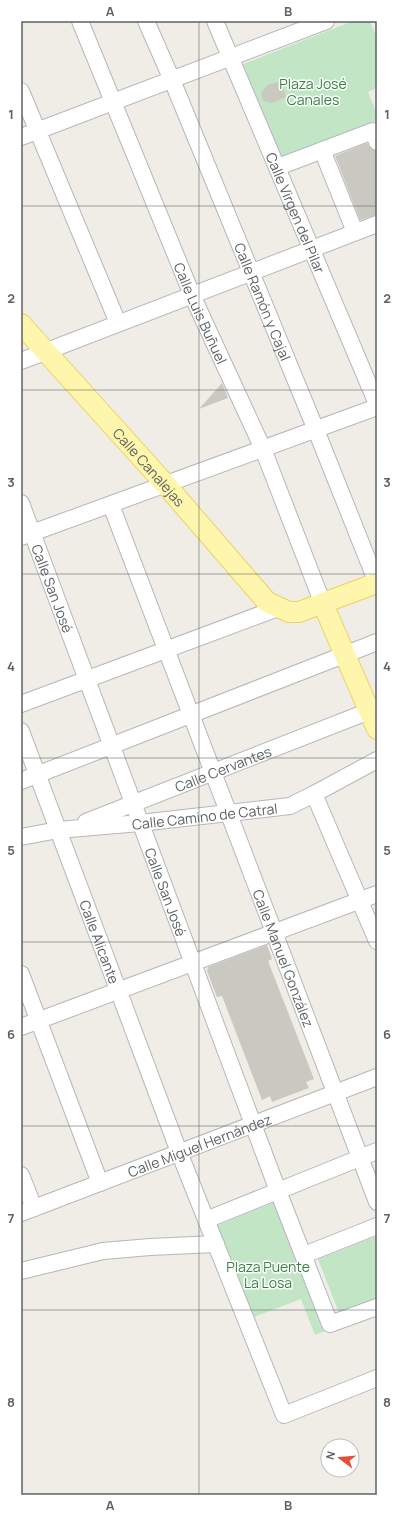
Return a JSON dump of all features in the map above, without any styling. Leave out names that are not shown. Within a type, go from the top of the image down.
[{"type":"main road","name":"Calle Canalejas","points":[[21,324],[166,485],[267,602],[278,608]]},
{"type":"main road","points":[[278,608],[289,612],[299,612],[324,604],[377,583]]},
{"type":"main road","points":[[324,604],[373,710],[377,729]]},
{"type":"street","name":"Calle Luis Buñuel","points":[[80,21],[192,295],[263,449],[324,604]]},
{"type":"street","name":"Calle Ramón y Cajal","points":[[146,21],[172,80],[316,430],[377,583]]},
{"type":"street","name":"Calle Virgen del Pilar","points":[[215,21],[377,404]]},
{"type":"street","points":[[21,137],[230,58],[303,25],[326,21]]},
{"type":"street","points":[[21,91],[118,323]]},
{"type":"street","points":[[278,167],[322,150],[375,137]]},
{"type":"street","points":[[322,150],[355,232]]},
{"type":"street","points":[[21,361],[377,224]]},
{"type":"street","points":[[27,535],[377,407]]},
{"type":"street","name":"Calle San José","points":[[21,503],[27,535],[87,680],[278,1191],[330,1324],[377,1306]]},
{"type":"street","name":"Calle Manuel González","points":[[111,505],[377,1202]]},
{"type":"street","points":[[21,704],[278,608]]},
{"type":"street","points":[[21,781],[377,642]]},
{"type":"street","name":"Calle Cervantes","points":[[64,829],[133,804],[373,710]]},
{"type":"street","name":"Calle Alicante","points":[[21,731],[38,775],[64,829],[118,990],[179,1152],[284,1415],[377,1378]]},
{"type":"street","name":"Calle Camino de Catral","points":[[21,837],[64,829],[140,823],[290,806],[377,760]]},
{"type":"street","points":[[314,794],[377,941]]},
{"type":"street","points":[[21,1027],[377,894]]},
{"type":"street","points":[[21,974],[100,1183]]},
{"type":"street","name":"Calle Miguel Hernández","points":[[27,1211],[377,1077]]},
{"type":"street","points":[[206,1220],[377,1151]]},
{"type":"street","points":[[21,1176],[27,1211]]},
{"type":"street","points":[[304,1256],[377,1226]]},
{"type":"street","points":[[21,1271],[103,1251],[216,1244]]},
{"type":"green space","name":"Plaza José Canales","points":[[353,21],[370,21],[377,38],[377,88],[368,92],[377,113],[377,120],[282,158],[243,64]]},
{"type":"green space","name":"Plaza Puente La Losa","points":[[275,1202],[325,1331],[315,1335],[301,1299],[249,1319],[216,1226]]},
{"type":"green space","points":[[377,1236],[377,1299],[339,1313],[318,1259]]},
{"type":"building","points":[[281,81],[286,97],[272,103],[263,101],[261,93],[267,85]]},
{"type":"building","points":[[367,143],[371,149],[377,151],[377,215],[360,220],[335,156]]},
{"type":"building","points":[[222,383],[228,398],[199,409]]},
{"type":"building","points":[[267,945],[272,959],[268,961],[314,1079],[306,1082],[309,1088],[272,1102],[270,1096],[262,1100],[222,996],[217,997],[207,971],[208,967]]}]
